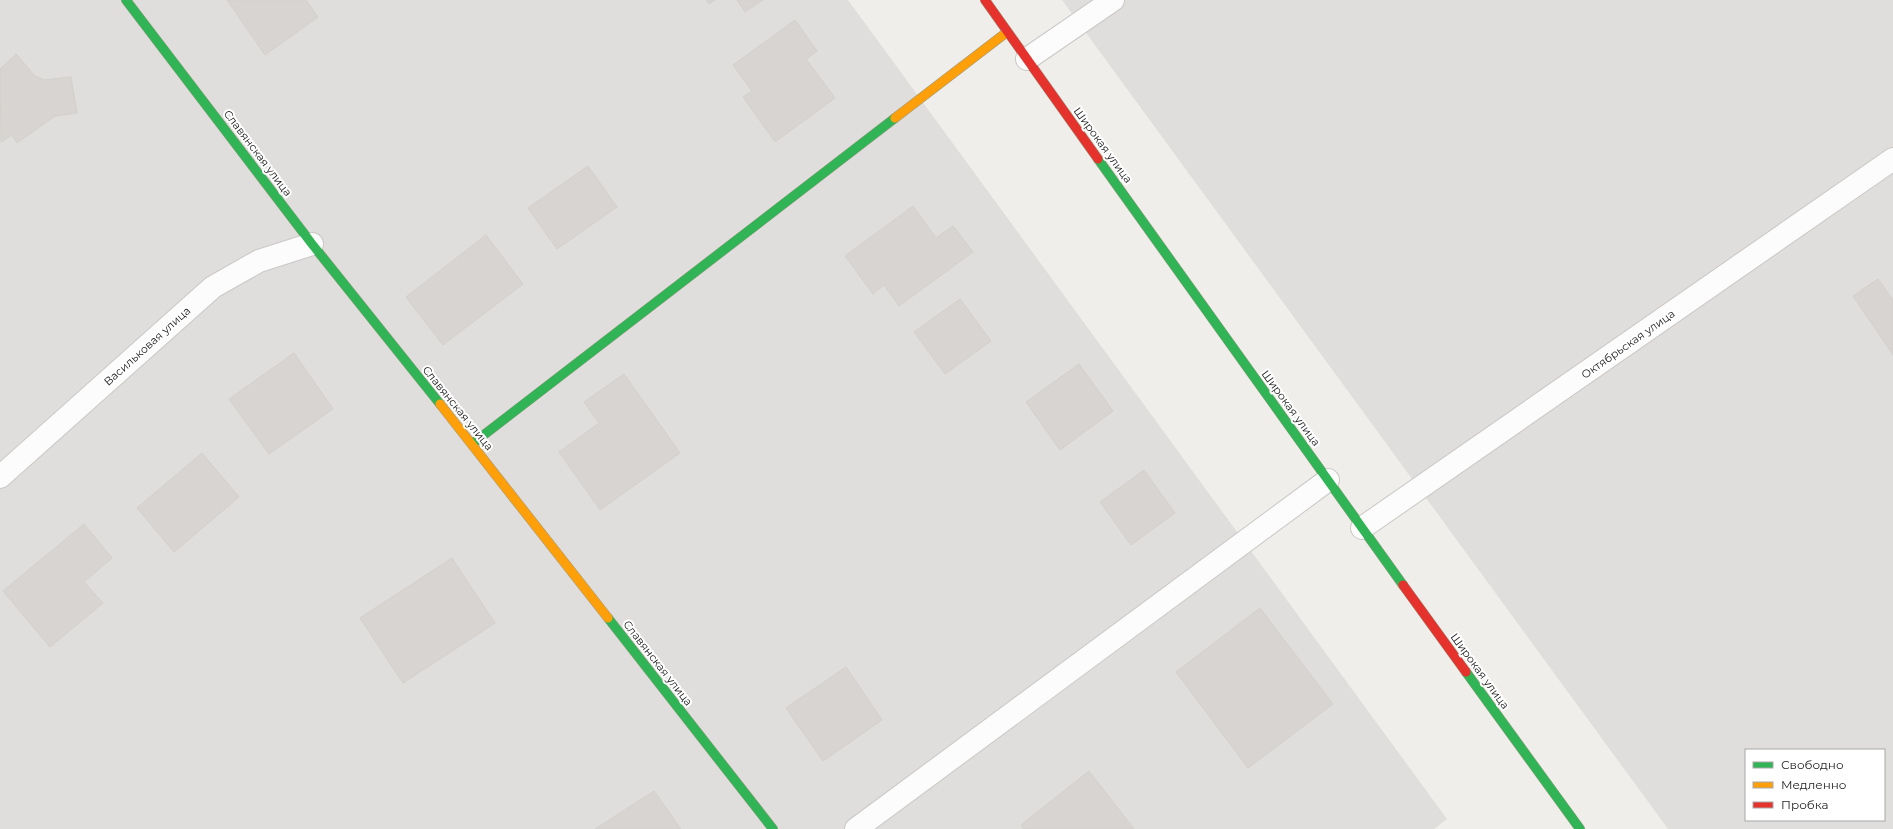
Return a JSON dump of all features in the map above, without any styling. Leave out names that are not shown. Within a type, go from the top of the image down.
[{"type":"street","name":"Славянская улица","points":[[126,0],[312,244],[472,444],[773,829]]},
{"type":"street","name":"Широкая улица","points":[[985,0],[1362,528],[1580,829]]},
{"type":"street","points":[[1027,60],[1113,0]]},
{"type":"street","points":[[472,444],[1007,32]]},
{"type":"street","name":"Октябрьская улица","points":[[1362,528],[1893,159]]},
{"type":"street","name":"Васильковая улица","points":[[0,477],[213,287],[259,261],[312,244]]},
{"type":"street","points":[[856,829],[1328,480]]},
{"type":"shaded area","points":[[0,0],[848,0],[1447,819],[1434,829],[0,829]]},
{"type":"shaded area","points":[[1062,0],[1893,0],[1893,829],[1668,829]]},
{"type":"building","points":[[227,0],[306,0],[318,17],[265,55]]},
{"type":"building","points":[[706,0],[715,0],[709,4]]},
{"type":"building","points":[[737,0],[763,0],[745,12]]},
{"type":"building","points":[[795,20],[817,51],[806,59],[835,98],[775,142],[743,97],[752,91],[733,65]]},
{"type":"building","points":[[16,54],[35,76],[44,80],[71,77],[77,113],[55,116],[17,143],[12,135],[1,142],[0,69]]},
{"type":"building","points":[[588,166],[617,207],[557,249],[528,208]]},
{"type":"building","points":[[913,206],[936,238],[953,226],[973,252],[899,306],[884,285],[873,294],[845,256]]},
{"type":"building","points":[[486,235],[523,284],[443,345],[406,297]]},
{"type":"building","points":[[1878,279],[1893,300],[1893,355],[1853,296]]},
{"type":"building","points":[[960,299],[991,341],[945,374],[914,332]]},
{"type":"building","points":[[294,353],[333,409],[269,454],[229,399]]},
{"type":"building","points":[[1079,364],[1113,411],[1060,450],[1026,402]]},
{"type":"building","points":[[624,374],[680,453],[600,510],[559,452],[599,423],[584,402]]},
{"type":"building","points":[[202,453],[239,497],[174,552],[137,508]]},
{"type":"building","points":[[1144,470],[1175,513],[1131,545],[1100,502]]},
{"type":"building","points":[[84,524],[112,558],[84,582],[103,603],[50,647],[3,591]]},
{"type":"building","points":[[452,558],[495,623],[403,683],[360,618]]},
{"type":"building","points":[[1260,608],[1333,704],[1248,768],[1176,672]]},
{"type":"building","points":[[846,667],[882,720],[823,761],[786,708]]},
{"type":"building","points":[[1089,771],[1134,829],[1024,829],[1021,825]]},
{"type":"building","points":[[654,791],[681,829],[595,829]]},
{"type":"traffic: fast","points":[[126,0],[312,244],[440,404]]},
{"type":"traffic: fast","points":[[472,444],[895,118]]},
{"type":"traffic: fast","points":[[1098,159],[1403,585]]},
{"type":"traffic: fast","points":[[608,618],[773,829]]},
{"type":"traffic: fast","points":[[1466,672],[1580,829]]},
{"type":"traffic: slow","points":[[895,118],[1007,32]]},
{"type":"traffic: slow","points":[[440,404],[608,618]]},
{"type":"traffic: jam","points":[[985,0],[1098,159]]},
{"type":"traffic: jam","points":[[1403,585],[1466,672]]}]
